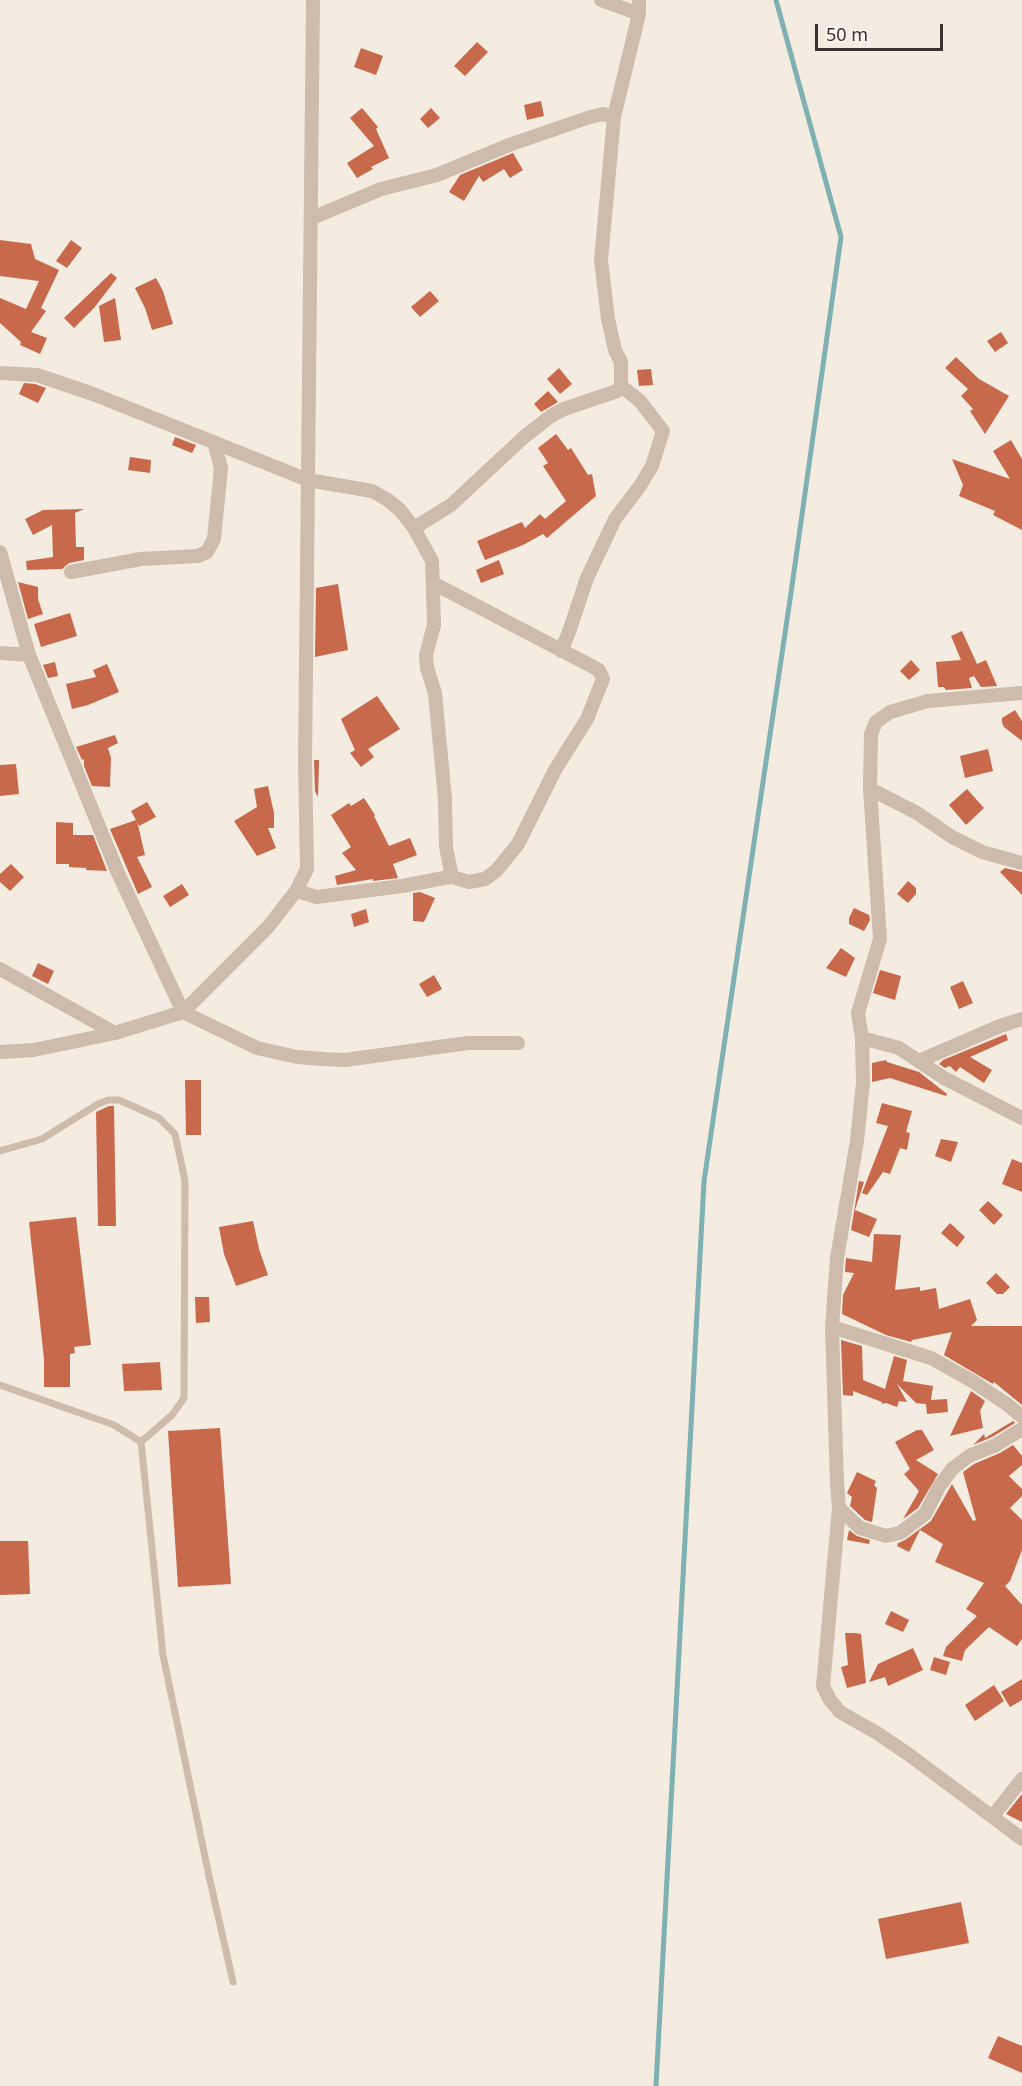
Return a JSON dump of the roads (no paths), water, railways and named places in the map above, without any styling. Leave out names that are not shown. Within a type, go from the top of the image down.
[{"type":"street","points":[[0,1052],[34,1050],[115,1033],[183,1012],[268,927],[296,891],[307,869],[304,761],[313,0]]},
{"type":"street","points":[[414,528],[451,505],[524,437],[551,416],[564,409],[617,391],[621,386],[621,362],[615,350],[608,319],[601,260],[614,117],[639,7],[601,0]]},
{"type":"street","points":[[312,218],[381,189],[437,175],[509,145],[590,117],[603,114],[614,117]]},
{"type":"street","points":[[0,373],[37,375],[93,394],[308,480],[372,491],[400,510],[414,528],[432,561],[434,625],[426,655],[426,668],[435,693],[447,847],[452,877]]},
{"type":"street","points":[[561,651],[587,578],[615,519],[652,466],[661,440],[663,431],[658,424],[640,401],[621,386]]},
{"type":"street","points":[[71,572],[141,559],[198,556],[207,552],[214,539],[220,468],[214,442]]},
{"type":"street","points":[[0,552],[29,655],[118,873],[183,1012],[257,1048],[297,1057],[345,1060],[468,1043],[518,1043]]},
{"type":"street","points":[[296,891],[317,897],[452,877],[469,882],[485,879],[518,844],[555,770],[587,719],[603,679],[599,670],[433,583]]},
{"type":"street","points":[[0,653],[29,655]]},
{"type":"street","points":[[1022,693],[928,701],[890,712],[876,722],[871,734],[870,789],[880,939],[858,1013],[863,1082],[857,1141],[837,1258],[832,1327],[839,1508],[823,1686],[830,1700],[840,1712],[909,1754],[1022,1839]]},
{"type":"street","points":[[870,789],[917,813],[982,852],[1022,863]]},
{"type":"street","points":[[0,969],[115,1033]]},
{"type":"street","points":[[919,1061],[1000,1026],[1022,1019]]},
{"type":"street","points":[[861,1038],[899,1048],[944,1078],[1022,1118]]},
{"type":"street","points":[[832,1327],[931,1358],[972,1381],[1022,1417]]},
{"type":"street","points":[[839,1508],[860,1528],[886,1536],[900,1533],[925,1514],[939,1487],[952,1469],[969,1456],[1022,1429]]},
{"type":"street","points":[[993,1816],[1022,1779]]},
{"type":"lane","points":[[0,1151],[42,1139],[108,1100],[119,1100],[159,1118],[175,1134],[185,1181],[184,1398],[172,1414],[141,1442]]},
{"type":"lane","points":[[0,1385],[114,1425],[141,1442]]},
{"type":"lane","points":[[141,1442],[163,1655],[233,1982]]},
{"type":"waterway","points":[[656,2086],[704,1181],[841,237],[776,0]]}]
